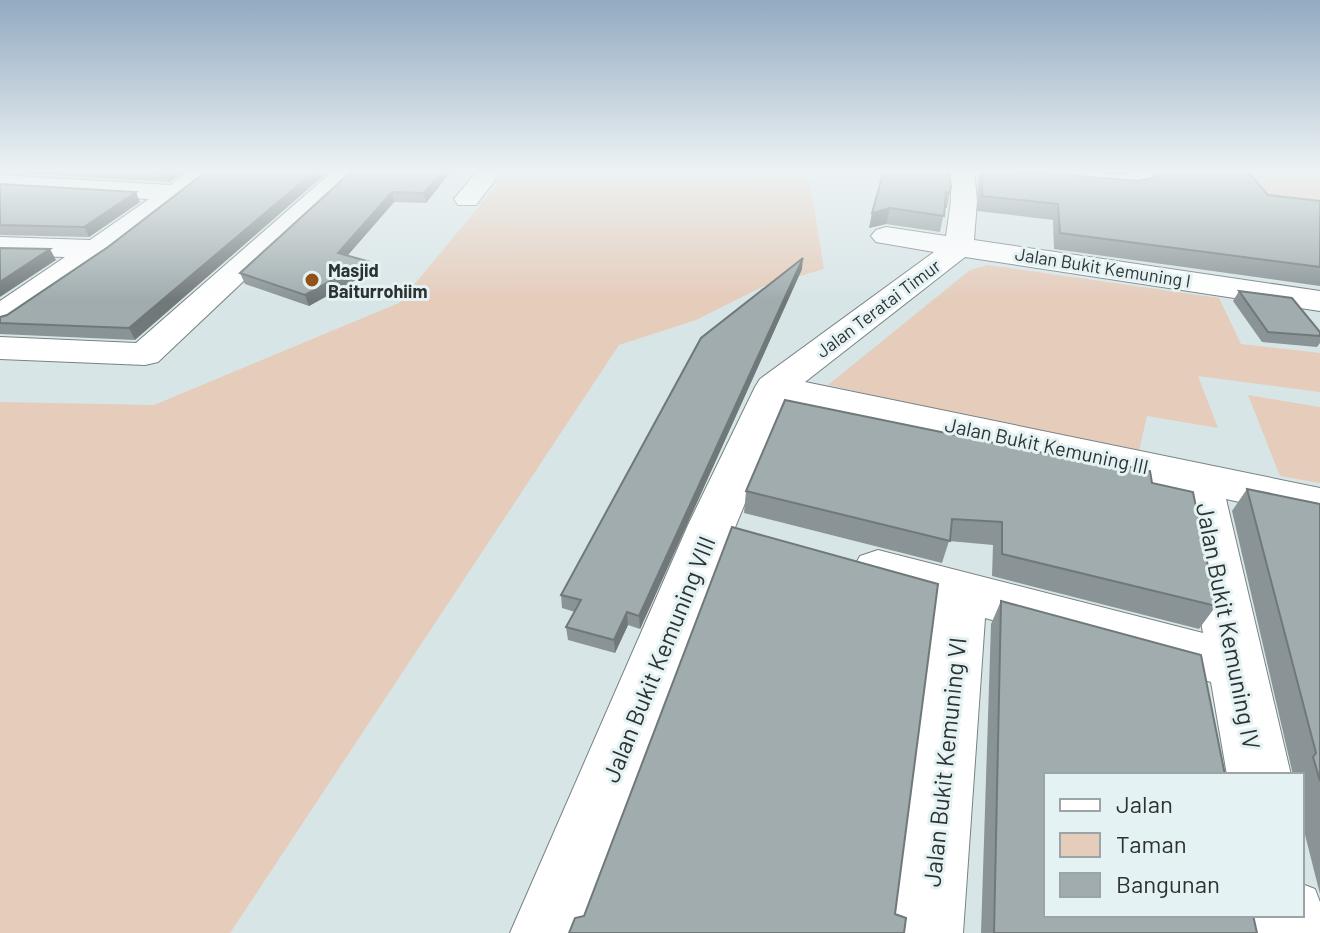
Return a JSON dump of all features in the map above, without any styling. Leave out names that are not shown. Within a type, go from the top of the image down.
[{"type":"street","points":[[0,317],[148,214]]},
{"type":"street","points":[[0,348],[145,354],[301,214]]},
{"type":"street","name":"Jalan Teratai Timur","points":[[774,387],[912,285],[959,246],[963,214]]},
{"type":"street","name":"Jalan Bukit Kemuning I","points":[[886,236],[1320,301]]},
{"type":"street","points":[[0,246],[100,249]]},
{"type":"street","name":"Jalan Bukit Kemuning III","points":[[774,387],[1320,504]]},
{"type":"street","name":"Jalan Bukit Kemuning VIII","points":[[547,933],[734,531],[774,387]]},
{"type":"street","name":"Jalan Bukit Kemuning IV","points":[[1199,478],[1259,773]]},
{"type":"street","points":[[829,556],[1235,665]]},
{"type":"street","name":"Jalan Bukit Kemuning VI","points":[[926,933],[961,590]]},
{"type":"green space","points":[[473,214],[815,214],[824,269],[762,287],[696,320],[619,345],[230,933],[0,933],[0,402],[154,405],[399,303]]},
{"type":"green space","points":[[988,265],[1219,298],[1241,344],[1320,353],[1320,392],[1198,376],[1218,428],[1147,416],[1138,455],[828,385],[970,270]]},
{"type":"green space","points":[[1248,395],[1320,407],[1320,483],[1280,476]]},
{"type":"building","points":[[0,214],[104,214],[84,227],[0,225]]},
{"type":"building","points":[[151,214],[264,214],[129,328],[0,323],[0,317],[108,247]]},
{"type":"building","points":[[305,214],[373,214],[338,253],[367,261],[305,295],[240,273]]},
{"type":"building","points":[[1059,214],[1320,214],[1320,267],[1060,233]]},
{"type":"building","points":[[0,248],[50,249],[0,282]]},
{"type":"building","points":[[803,258],[639,616],[627,612],[614,640],[566,627],[581,600],[561,595],[701,338]]},
{"type":"building","points":[[1239,291],[1292,298],[1320,336],[1268,332]]},
{"type":"building","points":[[785,400],[1112,467],[1112,463],[1150,471],[1152,483],[1193,492],[1216,606],[1002,554],[1002,522],[952,519],[950,541],[746,491]]},
{"type":"building","points":[[1247,489],[1320,504],[1320,781],[1313,757],[1316,753]]},
{"type":"building","points":[[732,527],[938,584],[895,914],[906,918],[904,933],[569,933],[575,918],[584,916]]},
{"type":"building","points":[[1001,601],[1201,655],[1225,773],[1044,773],[1044,917],[1253,917],[1257,933],[994,933]]},
{"type":"place","name":"Masjid Baiturrohiim","points":[[312,280]]}]
